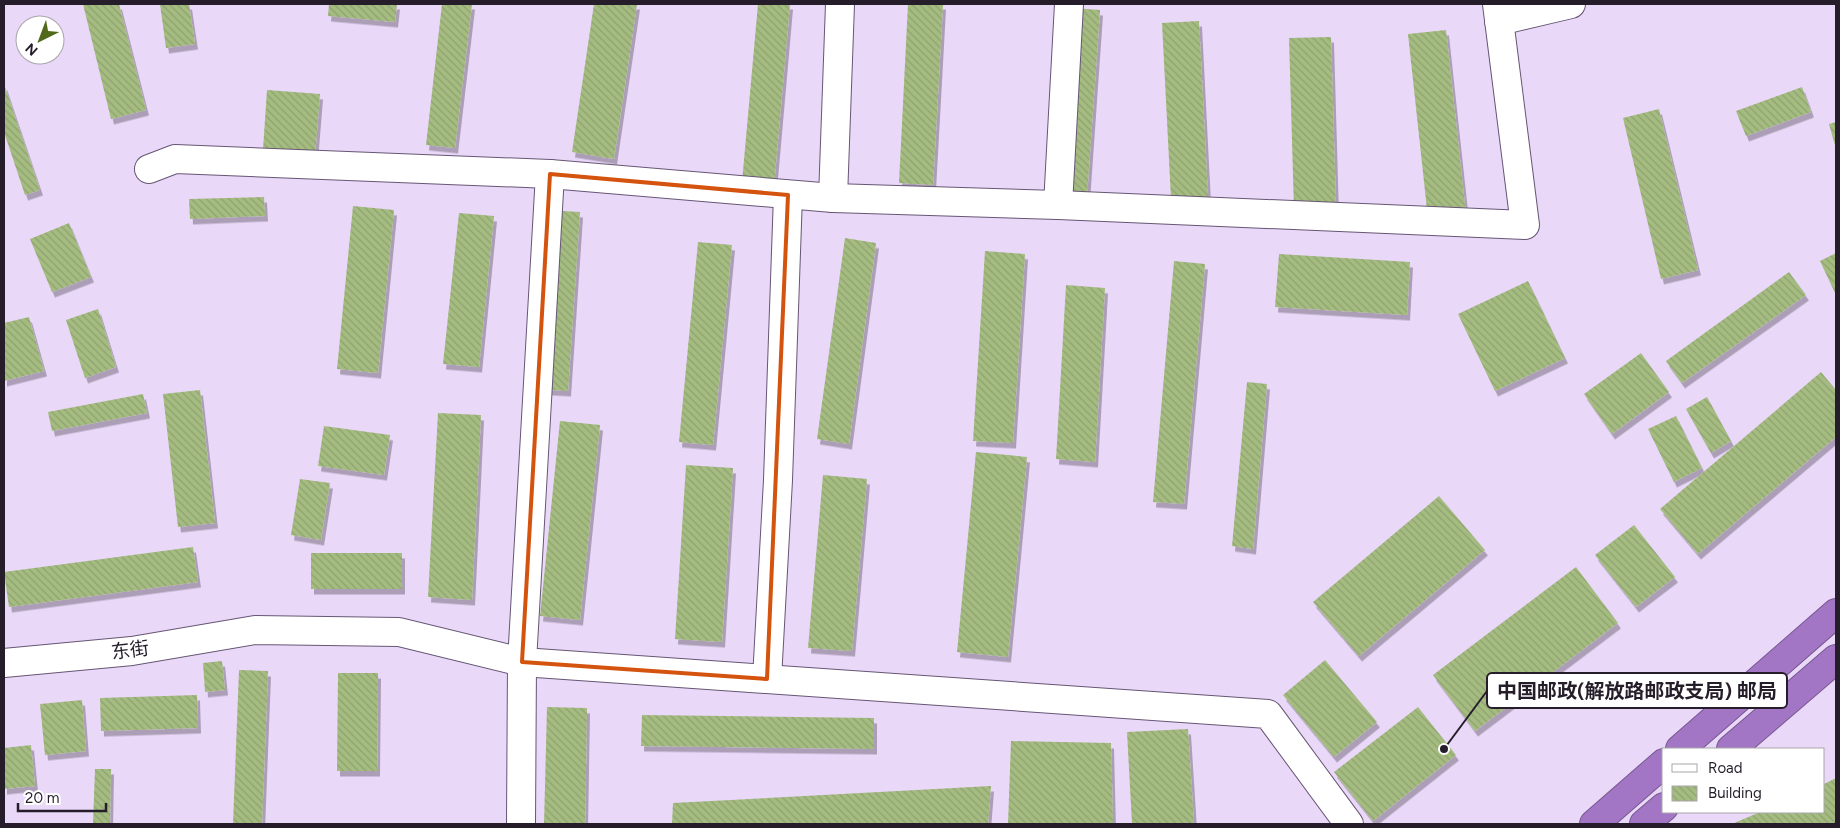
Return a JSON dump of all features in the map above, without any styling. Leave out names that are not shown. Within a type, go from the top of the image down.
[{"type":"highway","points":[[1681,748],[1836,613]]},
{"type":"highway","points":[[1732,748],[1836,659]]},
{"type":"highway","points":[[1594,824],[1662,766]]},
{"type":"highway","points":[[1644,824],[1662,809]]},
{"type":"street","points":[[833,198],[840,4]]},
{"type":"street","points":[[1058,205],[1069,4]]},
{"type":"street","points":[[149,169],[175,159],[550,174],[833,198],[1058,205],[1525,225],[1498,12],[1571,4]]},
{"type":"street","points":[[521,824],[522,662],[550,174]]},
{"type":"street","points":[[767,679],[778,480],[788,195]]},
{"type":"street","name":"东街","points":[[4,663],[132,651],[255,630],[399,632],[522,662],[1268,714],[1349,824]]},
{"type":"highlighted area","points":[[550,174],[788,195],[767,679],[522,662]]},
{"type":"building","points":[[83,4],[119,4],[146,110],[111,119]]},
{"type":"building","points":[[160,4],[189,4],[195,44],[166,48]]},
{"type":"building","points":[[329,4],[397,4],[395,22],[328,16]]},
{"type":"building","points":[[442,4],[472,4],[455,148],[426,145]]},
{"type":"building","points":[[594,4],[637,4],[614,159],[572,152]]},
{"type":"building","points":[[758,4],[790,4],[774,185],[742,182]]},
{"type":"building","points":[[908,4],[943,4],[933,185],[899,183]]},
{"type":"building","points":[[1059,7],[1100,10],[1087,196],[1047,194]]},
{"type":"building","points":[[1199,21],[1208,197],[1171,199],[1162,23]]},
{"type":"building","points":[[1446,30],[1467,224],[1429,228],[1408,34]]},
{"type":"building","points":[[1331,37],[1336,209],[1294,210],[1289,38]]},
{"type":"building","points":[[4,84],[40,190],[25,195],[4,132]]},
{"type":"building","points":[[1802,87],[1811,112],[1746,136],[1736,111]]},
{"type":"building","points":[[267,90],[320,94],[314,168],[262,164]]},
{"type":"building","points":[[1659,109],[1698,270],[1661,279],[1623,118]]},
{"type":"building","points":[[1836,122],[1836,149],[1829,124]]},
{"type":"building","points":[[264,197],[265,216],[190,219],[189,199]]},
{"type":"building","points":[[353,206],[394,210],[378,373],[337,369]]},
{"type":"building","points":[[545,210],[580,212],[568,391],[534,389]]},
{"type":"building","points":[[459,213],[494,216],[479,367],[443,364]]},
{"type":"building","points":[[69,223],[91,277],[52,292],[30,239]]},
{"type":"building","points":[[845,238],[876,243],[849,444],[817,439]]},
{"type":"building","points":[[698,242],[732,245],[713,445],[679,442]]},
{"type":"building","points":[[985,251],[1025,254],[1013,443],[973,441]]},
{"type":"building","points":[[1836,253],[1836,295],[1820,261]]},
{"type":"building","points":[[1279,254],[1410,262],[1407,315],[1275,307]]},
{"type":"building","points":[[1174,261],[1205,264],[1184,504],[1153,502]]},
{"type":"building","points":[[1789,272],[1806,295],[1682,383],[1666,361]]},
{"type":"building","points":[[1528,281],[1565,358],[1495,391],[1458,314]]},
{"type":"building","points":[[1066,285],[1105,288],[1095,462],[1056,459]]},
{"type":"building","points":[[98,309],[116,367],[85,378],[66,320]]},
{"type":"building","points":[[29,317],[44,371],[4,381],[4,323]]},
{"type":"building","points":[[1641,353],[1669,392],[1612,434],[1584,394]]},
{"type":"building","points":[[1821,372],[1836,390],[1836,437],[1698,554],[1660,509]]},
{"type":"building","points":[[1247,382],[1267,384],[1253,549],[1232,546]]},
{"type":"building","points":[[200,390],[215,523],[178,527],[163,394]]},
{"type":"building","points":[[143,394],[147,413],[52,431],[48,412]]},
{"type":"building","points":[[1707,397],[1731,441],[1711,453],[1686,409]]},
{"type":"building","points":[[438,413],[481,415],[472,600],[428,597]]},
{"type":"building","points":[[1676,416],[1702,468],[1674,482],[1648,429]]},
{"type":"building","points":[[560,421],[600,425],[580,620],[540,616]]},
{"type":"building","points":[[324,426],[390,435],[384,475],[318,466]]},
{"type":"building","points":[[976,452],[1027,457],[1008,657],[957,652]]},
{"type":"building","points":[[686,465],[733,468],[722,642],[675,639]]},
{"type":"building","points":[[823,475],[867,479],[852,651],[808,648]]},
{"type":"building","points":[[300,479],[330,483],[321,540],[291,535]]},
{"type":"building","points":[[1439,496],[1485,550],[1359,656],[1313,602]]},
{"type":"building","points":[[1634,525],[1675,577],[1636,607],[1595,555]]},
{"type":"building","points":[[193,547],[198,582],[9,607],[4,572]]},
{"type":"building","points":[[311,553],[402,553],[402,589],[311,589]]},
{"type":"building","points":[[1576,567],[1618,623],[1475,731],[1433,675]]},
{"type":"building","points":[[1325,660],[1377,722],[1334,757],[1283,695]]},
{"type":"building","points":[[222,661],[225,690],[205,692],[203,663]]},
{"type":"building","points":[[239,670],[268,671],[262,824],[233,824]]},
{"type":"building","points":[[338,673],[378,673],[377,771],[337,771]]},
{"type":"building","points":[[197,695],[198,728],[101,731],[100,698]]},
{"type":"building","points":[[82,700],[86,751],[45,755],[40,704]]},
{"type":"building","points":[[547,707],[587,708],[585,824],[544,824]]},
{"type":"building","points":[[1418,707],[1456,755],[1373,821],[1334,772]]},
{"type":"building","points":[[642,715],[874,718],[874,749],[641,746]]},
{"type":"building","points":[[1188,729],[1194,824],[1132,824],[1127,732]]},
{"type":"building","points":[[1011,741],[1111,743],[1113,824],[1008,824]]},
{"type":"building","points":[[31,745],[35,786],[4,789],[4,748]]},
{"type":"building","points":[[95,769],[111,769],[110,824],[93,824]]},
{"type":"building","points":[[1836,778],[1836,824],[1732,824],[1758,813],[1825,813],[1825,784]]},
{"type":"building","points":[[991,786],[988,824],[672,824],[673,803]]},
{"type":"place","name":"中国邮政(解放路邮政支局) 邮局","points":[[1444,749]]}]
